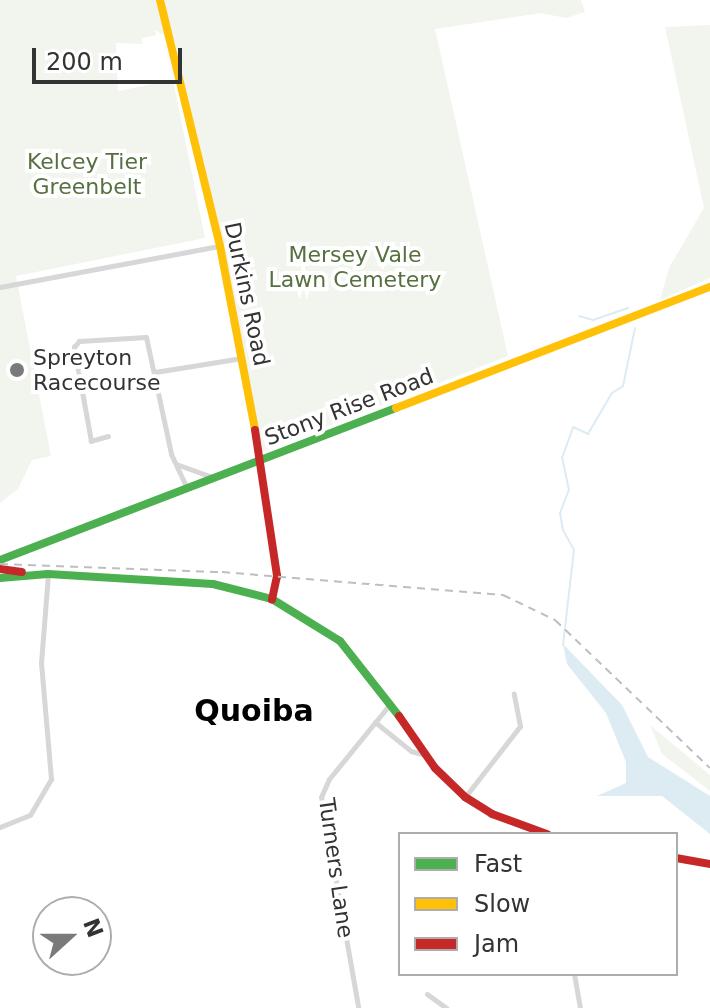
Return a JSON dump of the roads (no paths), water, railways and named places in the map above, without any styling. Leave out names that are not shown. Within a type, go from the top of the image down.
[{"type":"main road","name":"Durkins Road","points":[[160,0],[220,246],[242,358],[277,576],[272,599]]},
{"type":"main road","name":"Stony Rise Road","points":[[0,560],[710,287]]},
{"type":"main road","points":[[0,569],[213,584],[272,599],[340,641],[390,704],[425,755],[465,797],[492,814],[542,832]]},
{"type":"main road","points":[[0,578],[44,574]]},
{"type":"main road","points":[[678,858],[710,864]]},
{"type":"street","points":[[0,287],[220,246]]},
{"type":"street","points":[[108,436],[91,441],[74,347],[79,341],[146,337],[176,464],[188,489]]},
{"type":"street","points":[[155,372],[242,358]]},
{"type":"street","points":[[176,464],[188,464],[215,478]]},
{"type":"street","points":[[0,827],[30,815],[51,779],[41,663],[44,574]]},
{"type":"street","points":[[465,797],[520,726],[514,694]]},
{"type":"street","name":"Turners Lane","points":[[358,1006],[321,797],[390,704]]},
{"type":"street","points":[[375,722],[411,751],[425,755]]},
{"type":"street","points":[[574,976],[580,1008]]},
{"type":"street","points":[[427,994],[446,1008]]},
{"type":"waterway","points":[[579,316],[593,320],[628,308]]},
{"type":"waterway","points":[[563,645],[574,550],[563,530],[560,513],[569,490],[562,458],[573,427],[588,434],[612,393],[623,386],[635,328]]},
{"type":"railway","points":[[0,564],[222,572],[503,595],[555,620],[710,768]]},
{"type":"place","name":"Spreyton Racecourse","points":[[17,370]]},
{"type":"district","name":"Quoiba","points":[[254,711]]},
{"type":"park label","name":"Kelcey Tier Greenbelt","points":[[87,174]]},
{"type":"park label","name":"Mersey Vale Lawn Cemetery","points":[[355,266]]}]
